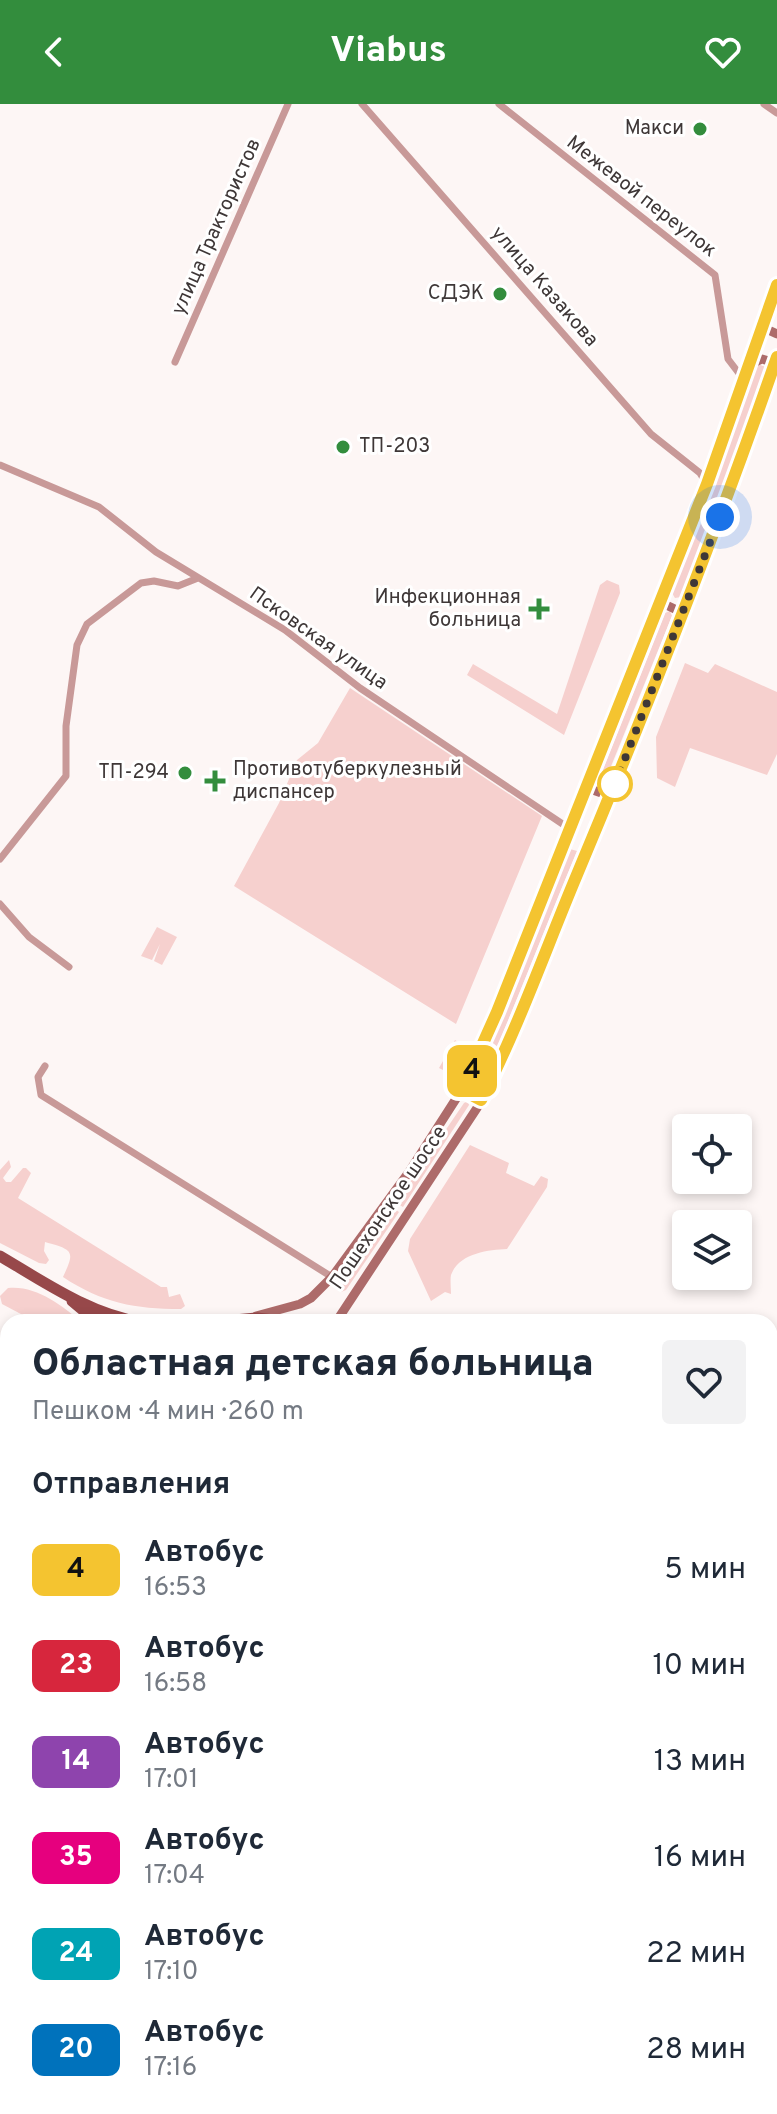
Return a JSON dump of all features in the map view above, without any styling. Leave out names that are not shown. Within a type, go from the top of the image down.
[{"type":"main road","name":"Пошехонское шоссе","points":[[261,1314],[300,1304],[311,1298],[332,1277],[395,1192],[470,1077],[707,484],[776,292]]},
{"type":"main road","points":[[762,327],[777,334]]},
{"type":"main road","name":"Пошехонское шоссе","points":[[341,1314],[481,1100],[610,796],[683,613],[768,386],[775,375],[777,357]]},
{"type":"main road","points":[[749,366],[762,359],[769,361],[775,375]]},
{"type":"main road","points":[[660,602],[683,613]]},
{"type":"main road","points":[[587,788],[610,796]]},
{"type":"main road","points":[[462,1090],[481,1100]]},
{"type":"main road","points":[[0,1256],[55,1288],[110,1314]]},
{"type":"main road","points":[[55,1288],[87,1314]]},
{"type":"street","name":"улица Трактористов","points":[[175,362],[288,104]]},
{"type":"street","name":"улица Казакова","points":[[362,104],[651,434],[700,473],[707,484]]},
{"type":"street","name":"Межевой переулок","points":[[499,104],[715,275],[728,359],[744,380]]},
{"type":"street","points":[[764,104],[777,113]]},
{"type":"street","name":"Псковская улица","points":[[0,465],[92,503],[156,552],[285,630],[360,688],[570,829]]},
{"type":"street","points":[[0,859],[66,776],[66,726],[77,645],[87,624],[141,583],[154,581],[178,586],[198,578]]},
{"type":"street","points":[[0,904],[29,937],[69,967]]},
{"type":"street","name":"Пошехонское шоссе","points":[[45,1066],[38,1077],[41,1095],[332,1277]]},
{"type":"shaded area","points":[[758,364],[768,368],[681,597],[675,598],[672,593]]},
{"type":"shaded area","points":[[607,580],[619,585],[620,593],[564,735],[467,675],[473,664],[557,714],[600,585]]},
{"type":"shaded area","points":[[670,611],[672,616],[603,786],[596,787],[665,613]]},
{"type":"shaded area","points":[[685,663],[708,673],[715,664],[777,692],[777,754],[767,775],[690,748],[675,787],[657,778],[656,737]]},
{"type":"shaded area","points":[[350,688],[542,816],[456,1024],[234,886],[279,803],[297,760],[318,743]]},
{"type":"shaded area","points":[[570,849],[577,851],[492,1060],[478,1084],[477,1080]]},
{"type":"shaded area","points":[[157,927],[177,937],[162,965],[154,961],[160,944],[152,960],[141,956]]},
{"type":"shaded area","points":[[455,1040],[473,1055],[459,1078],[439,1068]]},
{"type":"shaded area","points":[[468,1101],[469,1105],[403,1207],[396,1203],[464,1103]]},
{"type":"shaded area","points":[[470,1145],[509,1163],[506,1173],[534,1186],[541,1176],[548,1179],[547,1187],[507,1249],[467,1257],[451,1275],[451,1294],[445,1292],[431,1301],[408,1251],[410,1239]]},
{"type":"shaded area","points":[[9,1160],[11,1167],[3,1178],[6,1182],[11,1182],[23,1168],[31,1173],[18,1198],[161,1287],[167,1287],[169,1297],[180,1294],[185,1306],[181,1309],[149,1308],[105,1299],[63,1277],[70,1257],[62,1247],[45,1242],[44,1251],[49,1260],[46,1264],[0,1243],[0,1170]]},
{"type":"shaded area","points":[[393,1208],[399,1212],[346,1290],[341,1292],[341,1287]]},
{"type":"shaded area","points":[[8,1288],[28,1290],[57,1303],[71,1314],[21,1314],[2,1304],[0,1296]]},
{"type":"bus line","name":"4","points":[[777,285],[707,484],[497,1012],[462,1090],[481,1100],[672,644],[730,493],[777,357]]},
{"type":"place","name":"Макси","points":[[700,129]]},
{"type":"place","name":"СДЭК","points":[[500,294]]},
{"type":"place","name":"ТП-203","points":[[343,447]]},
{"type":"place","name":"Инфекционная больница","points":[[539,609]]},
{"type":"place","name":"ТП-294","points":[[185,773]]},
{"type":"place","name":"Противотуберкулезный диспансер","points":[[215,781]]},
{"type":"route","points":[[615,784],[720,517]]}]
